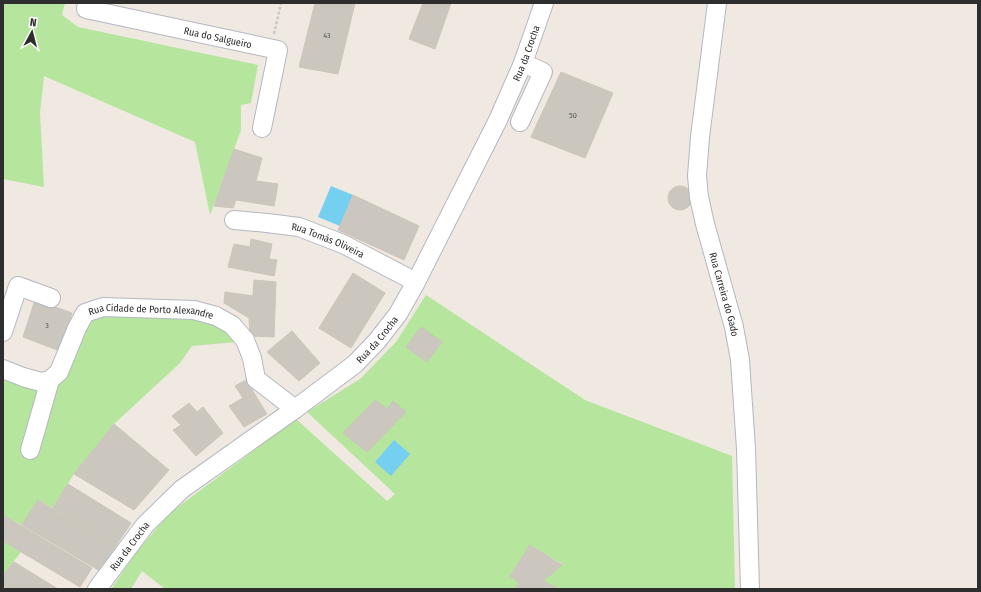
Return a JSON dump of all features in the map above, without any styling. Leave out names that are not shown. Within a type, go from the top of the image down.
[{"type":"street","name":"Rua do Salgueiro","points":[[87,3],[86,9],[270,48]]},
{"type":"street","name":"Rua da Crocha","points":[[97,589],[145,525],[182,489],[295,409],[355,364],[398,314],[416,282],[498,120],[523,63],[544,3]]},
{"type":"street","name":"Rua Carreira do Gado","points":[[716,3],[699,144],[697,176],[699,197],[734,327],[740,360],[746,449],[750,589]]},
{"type":"street","points":[[262,128],[278,50],[270,48]]},
{"type":"street","points":[[520,122],[544,72],[523,63]]},
{"type":"street","name":"Rua Tomás Oliveira","points":[[234,220],[267,222],[299,227],[343,244],[416,282]]},
{"type":"street","points":[[3,332],[18,286],[51,298]]},
{"type":"street","name":"Rua Cidade de Porto Alexandre","points":[[50,380],[59,372],[77,328],[85,313],[103,307],[194,310],[216,316],[232,325],[245,340],[252,358],[256,379],[295,409]]},
{"type":"street","points":[[3,369],[41,382],[50,380],[30,450]]},
{"type":"path","points":[[270,48],[281,3]]},
{"type":"green space","points":[[3,3],[65,3],[62,15],[78,27],[258,65],[251,103],[241,105],[241,130],[210,215],[195,142],[44,76],[40,113],[44,187],[3,179]]},
{"type":"green space","points":[[426,295],[585,400],[732,456],[735,589],[559,589],[543,581],[562,564],[530,545],[510,576],[519,582],[515,589],[165,589],[142,571],[131,589],[111,589],[138,550],[170,513],[296,419],[387,501],[395,494],[307,412],[360,379],[396,342]]},
{"type":"green space","points":[[194,313],[215,321],[238,342],[192,346],[180,363],[114,424],[74,474],[53,508],[38,500],[22,525],[3,515],[3,374],[40,386],[90,316]]},
{"type":"green space","points":[[3,541],[21,552],[3,575]]},
{"type":"water","points":[[331,186],[353,195],[340,226],[318,217]]},
{"type":"water","points":[[394,440],[410,454],[391,476],[375,462]]},
{"type":"building","points":[[315,3],[355,3],[338,74],[299,67]]},
{"type":"building","points":[[423,3],[451,3],[435,49],[409,39]]},
{"type":"building","points":[[561,72],[613,93],[585,158],[531,137]]},
{"type":"building","points":[[234,149],[262,158],[256,181],[278,184],[274,206],[236,200],[233,208],[214,206]]},
{"type":"building","points":[[680,186],[688,190],[692,198],[688,206],[680,210],[672,206],[668,198],[672,190]]},
{"type":"building","points":[[353,195],[419,226],[404,260],[338,230]]},
{"type":"building","points":[[251,239],[272,244],[269,259],[277,260],[274,276],[228,267],[234,244],[250,247]]},
{"type":"building","points":[[353,273],[385,293],[351,348],[319,328]]},
{"type":"building","points":[[254,280],[276,282],[274,337],[250,336],[249,318],[224,303],[225,292],[253,296]]},
{"type":"building","points":[[35,300],[72,313],[60,351],[23,337]]},
{"type":"building","points":[[421,327],[442,342],[427,362],[406,347]]},
{"type":"building","points":[[292,331],[320,363],[299,381],[267,352]]},
{"type":"building","points":[[246,380],[267,414],[244,427],[229,406],[243,398],[235,386]]},
{"type":"building","points":[[375,400],[387,409],[393,401],[406,412],[367,452],[343,433]]},
{"type":"building","points":[[189,403],[197,412],[203,407],[223,433],[196,456],[173,430],[181,425],[172,416]]},
{"type":"building","points":[[114,424],[169,470],[134,510],[74,474]]},
{"type":"building","points":[[68,484],[131,523],[115,547],[53,508]]},
{"type":"building","points":[[38,500],[115,547],[100,571],[22,525]]},
{"type":"building","points":[[3,515],[92,568],[80,587],[3,541]]},
{"type":"building","points":[[530,545],[562,565],[543,581],[559,589],[515,589],[519,582],[510,576]]},
{"type":"building","points":[[14,562],[58,589],[8,589],[3,586],[3,575]]}]
